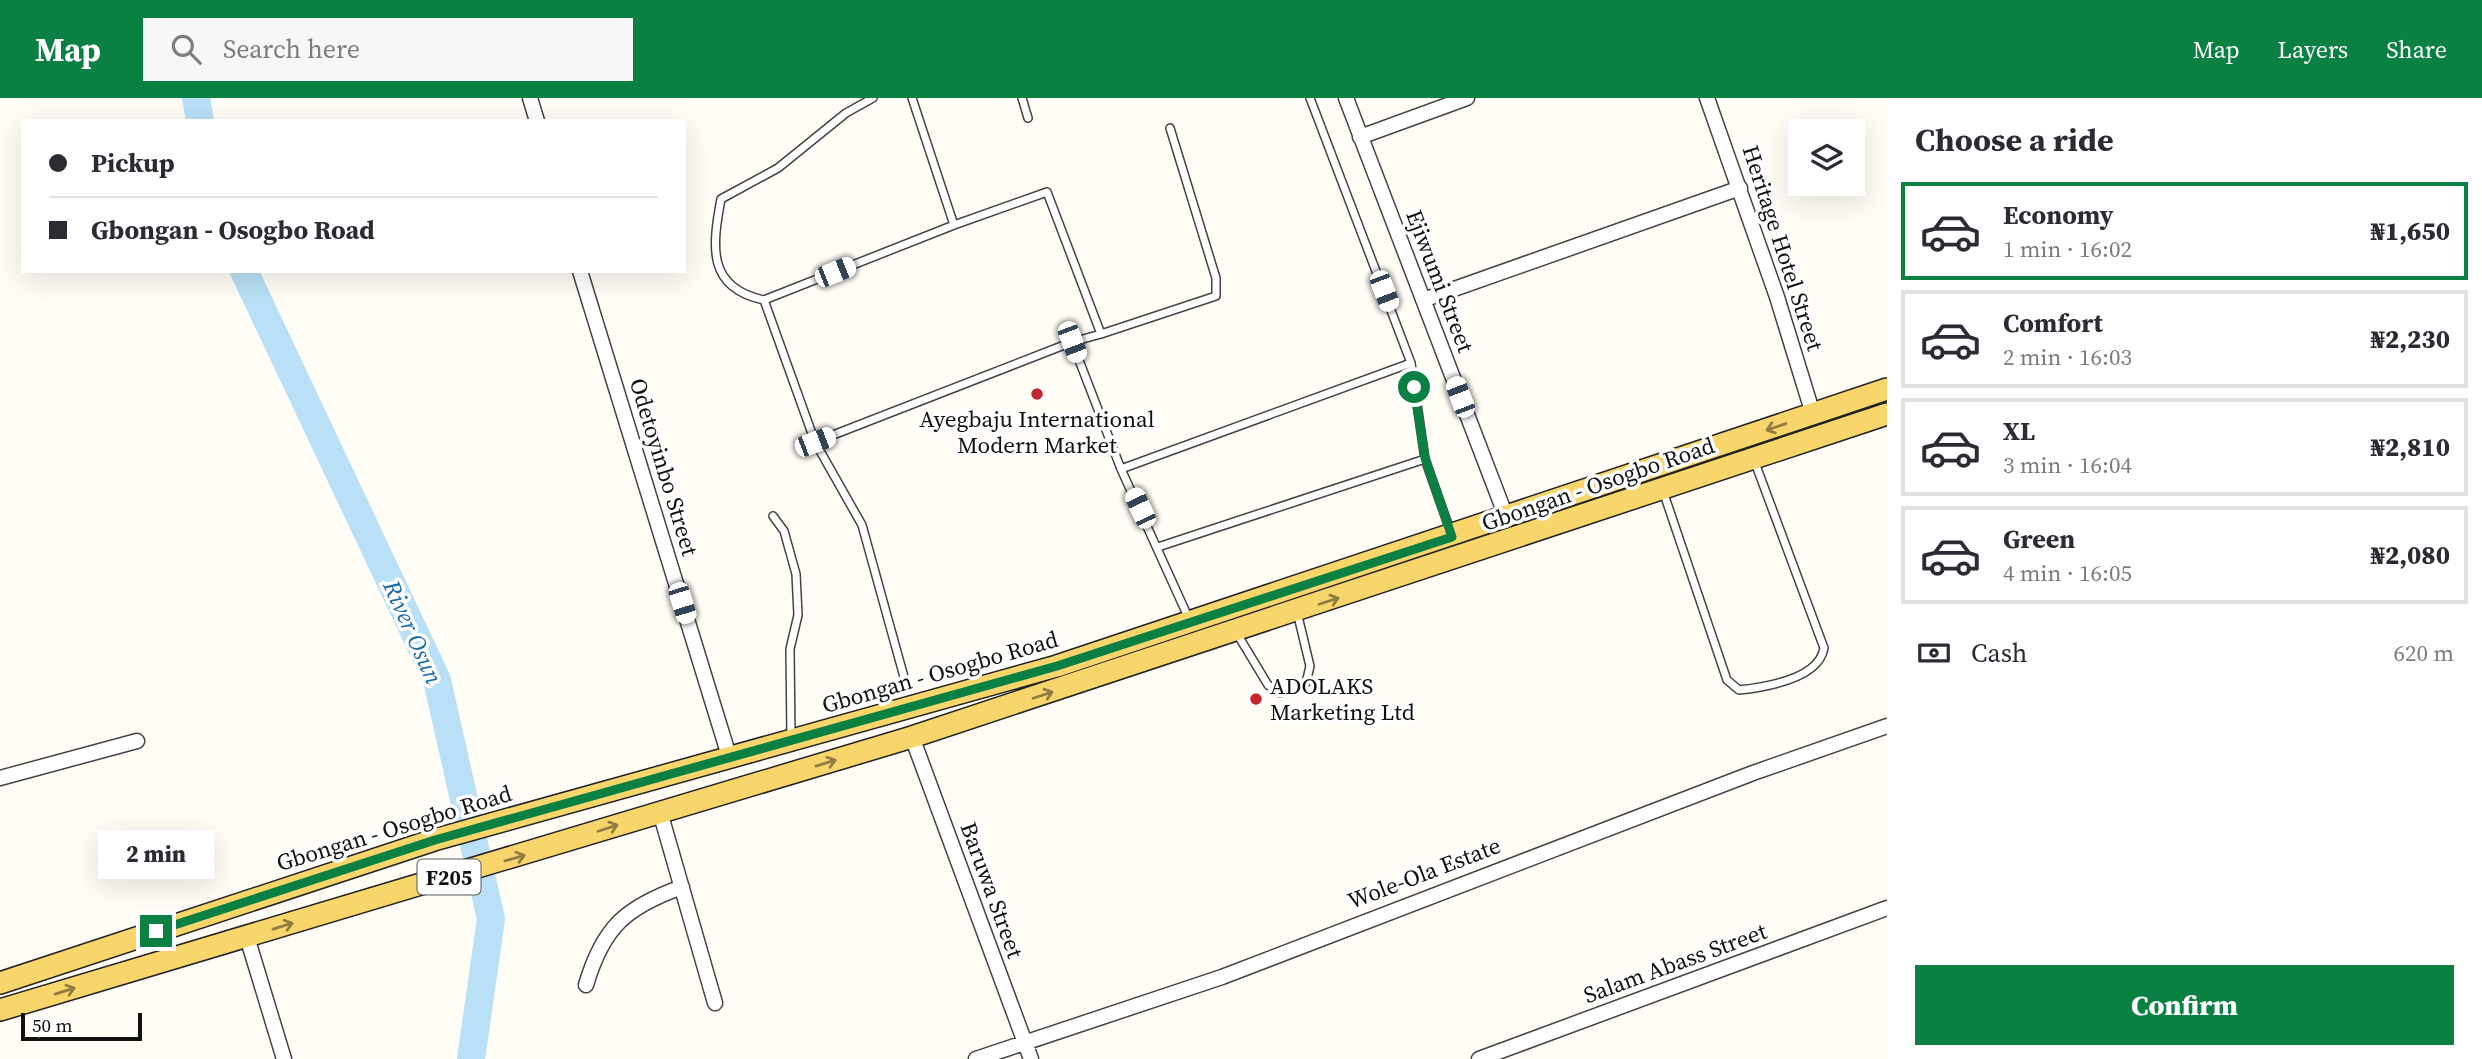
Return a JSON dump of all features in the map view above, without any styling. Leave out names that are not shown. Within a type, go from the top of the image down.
[{"type":"main road","name":"Gbongan - Osogbo Road","points":[[0,983],[339,870],[729,756],[792,742],[1057,666],[1507,519],[1887,390]]},
{"type":"main road","name":"Gbongan - Osogbo Road","points":[[0,1010],[543,850],[660,811],[912,737],[1887,414]]},
{"type":"street","points":[[530,98],[536,119]]},
{"type":"street","name":"Ejiwumi Street","points":[[1346,98],[1507,519]]},
{"type":"street","points":[[1360,137],[1467,98]]},
{"type":"street","name":"Heritage Hotel Street","points":[[1707,98],[1741,188],[1813,414]]},
{"type":"street","points":[[1423,300],[1741,188]]},
{"type":"street","name":"Odetoyinbo Street","points":[[581,273],[729,756]]},
{"type":"street","name":"Wole-Ola Estate","points":[[976,1059],[1222,977],[1753,773],[1887,726]]},
{"type":"street","name":"Baruwa Street","points":[[912,737],[1031,1059]]},
{"type":"street","points":[[0,778],[137,741]]},
{"type":"street","points":[[660,811],[715,1003]]},
{"type":"street","points":[[586,985],[593,961],[619,919],[647,900],[682,887]]},
{"type":"street","name":"Salam Abass Street","points":[[1479,1059],[1707,977],[1887,908]]},
{"type":"street","points":[[247,937],[284,1059]]},
{"type":"lane","points":[[873,98],[846,113],[778,168],[721,199],[713,237],[720,272],[730,288],[743,296],[764,300],[954,225],[1047,192],[1101,334]]},
{"type":"lane","points":[[912,98],[954,225]]},
{"type":"lane","points":[[1022,98],[1028,118]]},
{"type":"lane","points":[[1311,98],[1411,363],[1425,458],[1452,537]]},
{"type":"lane","points":[[815,442],[1072,342],[1216,296],[1216,278],[1170,128]]},
{"type":"lane","points":[[764,300],[815,442],[862,525],[904,677]]},
{"type":"lane","points":[[1072,342],[1121,468],[1191,623]]},
{"type":"lane","points":[[1121,468],[1411,363]]},
{"type":"lane","points":[[1158,547],[1425,458]]},
{"type":"lane","points":[[1662,490],[1727,680],[1739,691],[1812,670],[1823,658],[1824,648],[1754,459]]},
{"type":"lane","points":[[773,516],[784,531],[796,574],[798,615],[790,649],[792,742]]},
{"type":"lane","points":[[1236,631],[1268,685],[1280,693],[1306,683],[1310,666],[1297,611]]},
{"type":"waterway","name":"River Osun","points":[[196,98],[200,119]]},
{"type":"waterway","name":"River Osun","points":[[245,273],[437,680],[491,919],[471,1059]]},
{"type":"place","name":"Ayegbaju International Modern Market","points":[[1037,394]]},
{"type":"place","name":"ADOLAKS Marketing Ltd","points":[[1256,699]]},
{"type":"route","points":[[156,931],[435,840],[1057,666],[1452,537],[1425,458],[1414,387]]}]
